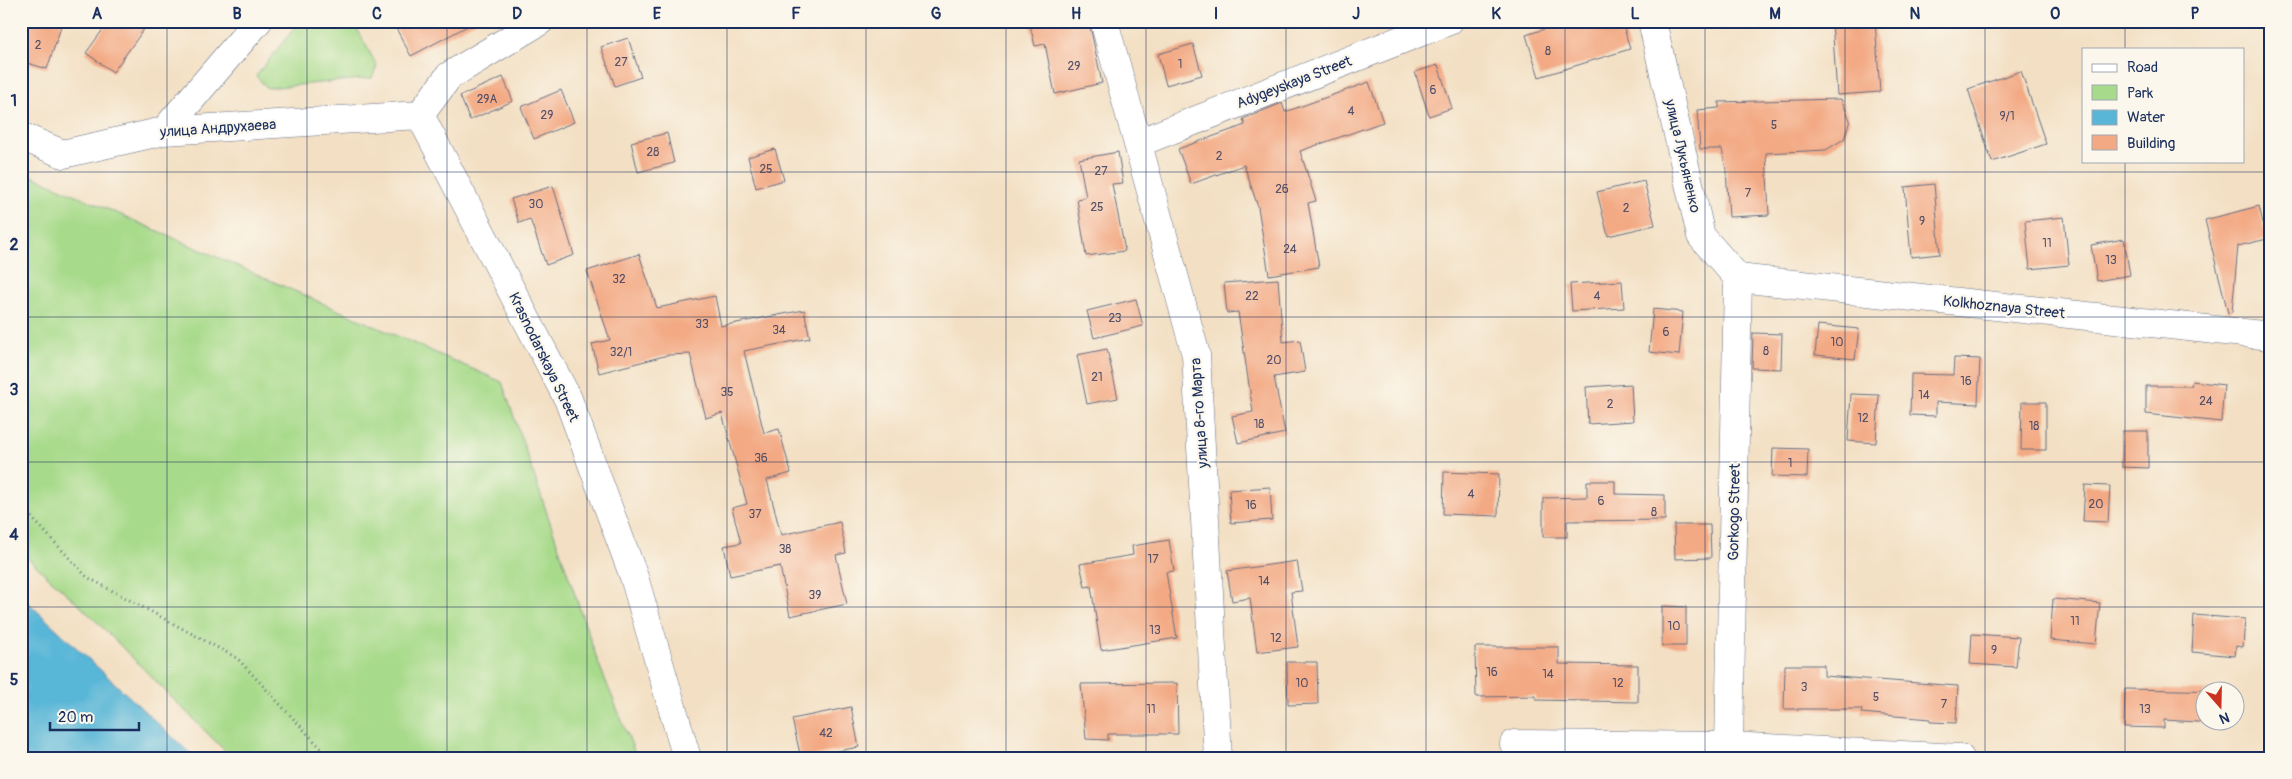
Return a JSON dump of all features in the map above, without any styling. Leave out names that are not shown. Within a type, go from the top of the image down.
[{"type":"street","points":[[164,131],[258,21]]},
{"type":"street","points":[[420,115],[449,76],[540,21]]},
{"type":"street","name":"улица 8-го Марта","points":[[1104,21],[1196,355],[1218,758]]},
{"type":"street","name":"Adygeyskaya Street","points":[[1138,143],[1449,21]]},
{"type":"street","name":"улица Лукьяненко","points":[[1652,21],[1700,236],[1738,278]]},
{"type":"street","name":"улица Андрухаева","points":[[21,136],[63,154],[164,131],[420,115]]},
{"type":"street","name":"Krasnodarskaya Street","points":[[420,115],[568,399],[634,578],[687,758]]},
{"type":"street","name":"Kolkhoznaya Street","points":[[1738,278],[2271,336]]},
{"type":"street","name":"Gorkogo Street","points":[[1729,746],[1738,278]]},
{"type":"street","points":[[1514,744],[1729,746],[1960,758]]},
{"type":"path","points":[[21,506],[87,577],[236,658],[330,758]]},
{"type":"green space","points":[[300,21],[353,21],[377,66],[372,78],[267,88],[256,76]]},
{"type":"green space","points":[[21,171],[502,382],[598,662],[637,758],[232,758],[91,616],[21,552]]},
{"type":"water","points":[[21,596],[195,758],[21,758]]},
{"type":"building","points":[[21,21],[63,21],[47,69],[21,61]]},
{"type":"building","points":[[109,21],[150,21],[113,72],[86,53]]},
{"type":"building","points":[[392,21],[477,21],[411,56]]},
{"type":"building","points":[[1029,21],[1089,21],[1102,83],[1055,94],[1045,44],[1035,46]]},
{"type":"building","points":[[1569,21],[1622,21],[1630,49],[1539,77],[1526,35]]},
{"type":"building","points":[[1832,21],[1875,21],[1880,92],[1837,95]]},
{"type":"building","points":[[628,38],[641,77],[615,86],[601,47]]},
{"type":"building","points":[[1193,44],[1202,75],[1166,85],[1158,54]]},
{"type":"building","points":[[1438,65],[1452,108],[1429,116],[1415,72]]},
{"type":"building","points":[[2021,71],[2046,144],[1992,162],[1968,89]]},
{"type":"building","points":[[503,77],[513,101],[470,120],[460,96]]},
{"type":"building","points":[[1369,82],[1383,122],[1300,151],[1316,201],[1308,203],[1319,267],[1269,275],[1258,207],[1244,165],[1191,184],[1178,149],[1245,125],[1243,119],[1282,103],[1285,112]]},
{"type":"building","points":[[561,90],[574,122],[534,139],[521,107]]},
{"type":"building","points":[[1841,99],[1850,120],[1844,139],[1826,150],[1766,153],[1769,215],[1729,217],[1726,170],[1722,149],[1700,149],[1697,110],[1719,108],[1719,102]]},
{"type":"building","points":[[667,133],[674,163],[638,172],[631,142]]},
{"type":"building","points":[[775,149],[784,180],[756,188],[748,157]]},
{"type":"building","points":[[1118,152],[1123,183],[1112,184],[1125,251],[1086,256],[1077,199],[1086,197],[1079,159]]},
{"type":"building","points":[[1644,181],[1655,225],[1608,236],[1597,192]]},
{"type":"building","points":[[1934,184],[1940,254],[1911,257],[1905,187]]},
{"type":"building","points":[[553,186],[574,255],[546,265],[530,219],[519,223],[511,199]]},
{"type":"building","points":[[2259,206],[2267,239],[2238,246],[2232,312],[2228,313],[2205,220]]},
{"type":"building","points":[[2064,217],[2069,265],[2030,269],[2025,221]]},
{"type":"building","points":[[2124,239],[2130,275],[2097,281],[2091,245]]},
{"type":"building","points":[[639,254],[657,308],[715,296],[721,326],[804,310],[810,338],[744,351],[764,433],[779,429],[791,473],[767,480],[781,535],[840,522],[846,553],[836,555],[847,604],[790,616],[780,566],[730,576],[724,546],[741,543],[732,508],[747,504],[722,413],[706,418],[690,354],[668,355],[599,373],[592,344],[610,340],[587,271]]},
{"type":"building","points":[[1278,279],[1283,342],[1300,340],[1305,372],[1274,377],[1285,433],[1238,443],[1232,416],[1253,412],[1238,312],[1227,313],[1224,283]]},
{"type":"building","points":[[1622,281],[1624,308],[1572,311],[1570,284]]},
{"type":"building","points":[[1136,299],[1143,326],[1094,338],[1087,311]]},
{"type":"building","points":[[1653,309],[1683,312],[1679,355],[1649,352]]},
{"type":"building","points":[[1818,325],[1859,329],[1855,359],[1815,355]]},
{"type":"building","points":[[1753,333],[1782,334],[1781,369],[1752,368]]},
{"type":"building","points":[[1107,349],[1118,398],[1087,404],[1077,355]]},
{"type":"building","points":[[1954,358],[1980,359],[1978,404],[1936,402],[1936,416],[1910,415],[1911,374],[1953,375]]},
{"type":"building","points":[[2192,381],[2224,385],[2221,422],[2146,414],[2146,386],[2191,386]]},
{"type":"building","points":[[1631,384],[1633,421],[1588,424],[1586,387]]},
{"type":"building","points":[[1851,394],[1879,395],[1876,443],[1848,441]]},
{"type":"building","points":[[2022,402],[2046,402],[2046,450],[2021,450]]},
{"type":"building","points":[[2122,431],[2148,431],[2148,468],[2122,467]]},
{"type":"building","points":[[1773,448],[1808,449],[1807,477],[1772,476]]},
{"type":"building","points":[[1444,472],[1499,474],[1498,516],[1443,514]]},
{"type":"building","points":[[1587,481],[1615,481],[1615,494],[1665,495],[1665,520],[1567,521],[1567,537],[1543,537],[1543,498],[1587,497]]},
{"type":"building","points":[[2085,485],[2110,486],[2108,522],[2083,521]]},
{"type":"building","points":[[1270,487],[1272,520],[1231,523],[1229,490]]},
{"type":"building","points":[[1674,525],[1710,525],[1711,558],[1675,559]]},
{"type":"building","points":[[1169,540],[1174,571],[1166,572],[1177,638],[1101,650],[1091,586],[1085,587],[1080,564],[1133,555],[1132,546]]},
{"type":"building","points":[[1297,561],[1302,591],[1291,592],[1298,647],[1257,652],[1250,598],[1232,601],[1227,571]]},
{"type":"building","points":[[2053,599],[2100,603],[2096,644],[2050,640]]},
{"type":"building","points":[[1662,606],[1686,607],[1686,646],[1662,646]]},
{"type":"building","points":[[2194,615],[2245,619],[2243,647],[2236,646],[2235,656],[2192,652]]},
{"type":"building","points":[[1972,634],[2019,637],[2016,667],[1970,664]]},
{"type":"building","points":[[1475,647],[1559,647],[1559,664],[1638,665],[1638,702],[1536,700],[1536,696],[1476,697]]},
{"type":"building","points":[[1287,662],[1317,662],[1318,704],[1288,705]]},
{"type":"building","points":[[1785,665],[1824,665],[1824,676],[1958,686],[1956,723],[1930,722],[1930,719],[1861,713],[1862,709],[1784,709]]},
{"type":"building","points":[[1177,683],[1178,734],[1108,734],[1108,740],[1086,739],[1081,684]]},
{"type":"building","points":[[2125,689],[2194,690],[2194,722],[2164,720],[2164,728],[2124,727]]},
{"type":"building","points":[[851,707],[859,747],[801,758],[792,719]]}]
